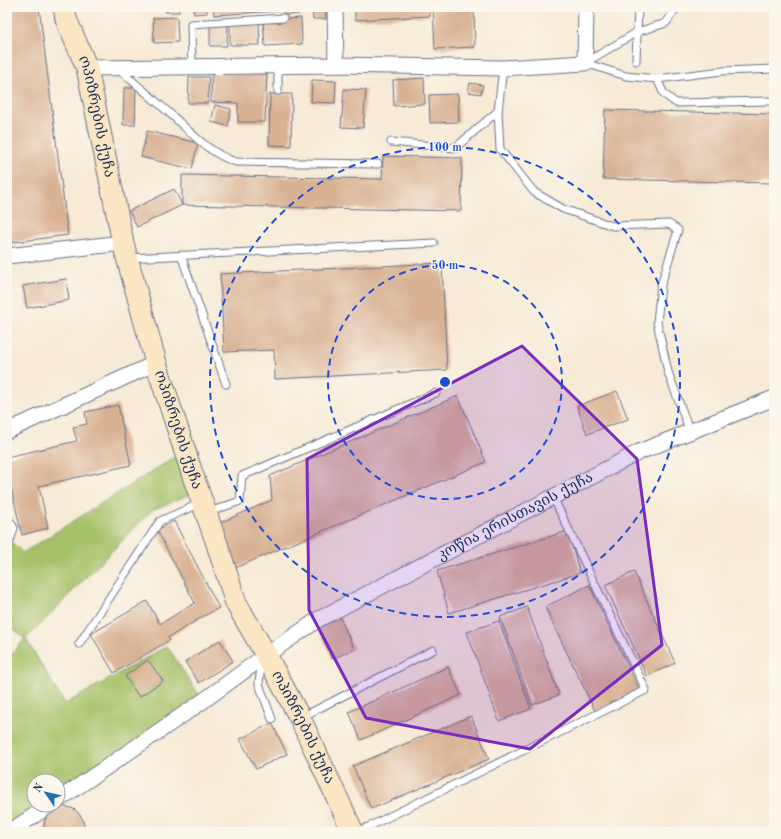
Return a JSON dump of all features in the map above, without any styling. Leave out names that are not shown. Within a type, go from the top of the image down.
[{"type":"street","name":"ოპიზრების ქუჩა","points":[[64,7],[66,20],[87,68],[125,250],[156,363],[236,603],[300,718],[353,832]]},
{"type":"street","points":[[335,7],[336,65]]},
{"type":"street","points":[[87,68],[278,65],[504,68],[585,63],[586,7]]},
{"type":"street","points":[[7,256],[125,250]]},
{"type":"street","points":[[7,431],[156,363]]},
{"type":"street","name":"კოწია ერისთავის ქუჩა","points":[[66,795],[320,619],[639,452],[774,398]]},
{"type":"street","points":[[9,832],[38,813]]},
{"type":"lane","points":[[636,61],[638,7]]},
{"type":"lane","points":[[585,63],[637,32],[666,23],[677,7]]},
{"type":"lane","points":[[192,67],[191,24],[283,18]]},
{"type":"lane","points":[[585,63],[626,76],[657,79],[722,70],[774,69]]},
{"type":"lane","points":[[278,65],[278,91]]},
{"type":"lane","points":[[116,67],[206,147],[226,159],[236,162],[378,164]]},
{"type":"lane","points":[[504,68],[498,111],[500,148],[534,192],[563,209],[613,226],[669,224],[678,230],[661,285],[657,322],[668,372],[690,432]]},
{"type":"lane","points":[[657,79],[664,94],[676,103],[774,101]]},
{"type":"lane","points":[[391,142],[455,148],[498,111]]},
{"type":"lane","points":[[125,250],[181,255],[434,243]]},
{"type":"lane","points":[[181,255],[226,384]]},
{"type":"lane","points":[[79,644],[160,521],[204,508],[240,501],[242,476],[436,393]]},
{"type":"lane","points":[[358,832],[646,690],[553,497]]},
{"type":"lane","points":[[7,517],[14,528],[10,541],[7,544]]},
{"type":"lane","points":[[300,718],[433,650]]},
{"type":"lane","points":[[266,655],[258,684],[272,719]]},
{"type":"highlighted area","points":[[522,346],[637,459],[662,645],[530,749],[366,718],[309,610],[307,459]]},
{"type":"green space","points":[[184,451],[198,491],[152,510],[26,639],[65,704],[167,646],[203,701],[66,795],[66,773],[26,773],[26,813],[35,813],[7,828],[7,660],[25,639],[7,623],[7,543],[10,541],[23,553]]},
{"type":"building","points":[[7,7],[39,7],[68,235],[7,243],[7,206],[12,205],[7,164]]},
{"type":"building","points":[[166,7],[179,7],[179,12],[166,12]]},
{"type":"building","points":[[193,7],[207,7],[207,13],[194,14]]},
{"type":"building","points":[[213,7],[278,7],[278,11],[214,15]]},
{"type":"building","points":[[283,7],[299,7],[299,14],[284,15]]},
{"type":"building","points":[[312,7],[325,7],[326,19],[313,19]]},
{"type":"building","points":[[355,7],[429,7],[430,16],[355,20]]},
{"type":"building","points":[[433,7],[474,7],[475,47],[435,49]]},
{"type":"building","points":[[177,17],[178,42],[154,43],[153,18]]},
{"type":"building","points":[[301,18],[302,44],[265,46],[263,21]]},
{"type":"building","points":[[259,22],[260,45],[230,45],[230,24]]},
{"type":"building","points":[[210,24],[228,24],[227,46],[210,46]]},
{"type":"building","points":[[212,72],[267,74],[265,122],[238,122],[238,103],[211,102]]},
{"type":"building","points":[[189,77],[209,77],[208,103],[188,103]]},
{"type":"building","points":[[424,78],[425,104],[394,106],[393,80]]},
{"type":"building","points":[[312,80],[336,81],[335,103],[311,102]]},
{"type":"building","points":[[470,83],[483,85],[481,94],[468,92]]},
{"type":"building","points":[[124,88],[136,88],[135,125],[123,125]]},
{"type":"building","points":[[344,89],[366,90],[363,128],[341,127]]},
{"type":"building","points":[[270,94],[292,94],[291,146],[269,145]]},
{"type":"building","points":[[458,94],[459,122],[430,123],[429,95]]},
{"type":"building","points":[[215,105],[231,109],[228,126],[211,122]]},
{"type":"building","points":[[605,110],[773,114],[772,183],[603,179]]},
{"type":"building","points":[[147,131],[198,143],[192,169],[141,157]]},
{"type":"building","points":[[383,156],[462,158],[461,211],[182,205],[182,175],[382,179]]},
{"type":"building","points":[[174,189],[182,205],[137,227],[129,211]]},
{"type":"building","points":[[442,263],[447,370],[275,379],[274,350],[224,352],[220,274]]},
{"type":"building","points":[[66,279],[69,300],[27,308],[23,286]]},
{"type":"building","points":[[617,391],[628,419],[587,434],[577,406]]},
{"type":"building","points":[[458,396],[486,462],[235,568],[217,524],[272,500],[270,476]]},
{"type":"building","points":[[118,405],[131,465],[39,486],[48,528],[22,535],[7,470],[7,457],[77,441],[73,427],[87,424],[85,412]]},
{"type":"building","points":[[174,521],[219,608],[168,638],[170,640],[114,673],[91,634],[147,601],[160,624],[195,603],[157,530]]},
{"type":"building","points":[[568,531],[580,573],[449,613],[437,571]]},
{"type":"building","points":[[634,572],[675,663],[647,676],[605,585]]},
{"type":"building","points":[[589,585],[639,689],[595,711],[545,607]]},
{"type":"building","points":[[527,607],[559,695],[532,705],[500,617]]},
{"type":"building","points":[[339,615],[354,649],[332,659],[317,625]]},
{"type":"building","points":[[499,621],[531,709],[499,721],[467,632]]},
{"type":"building","points":[[220,640],[233,661],[199,683],[185,662]]},
{"type":"building","points":[[148,660],[163,681],[139,697],[125,676]]},
{"type":"building","points":[[448,667],[461,695],[361,740],[349,712]]},
{"type":"building","points":[[471,716],[489,759],[371,809],[353,766]]},
{"type":"building","points":[[272,723],[287,754],[256,769],[240,739]]},
{"type":"building","points":[[66,807],[74,809],[83,820],[83,832],[45,832],[45,820],[49,814],[66,813]]}]
